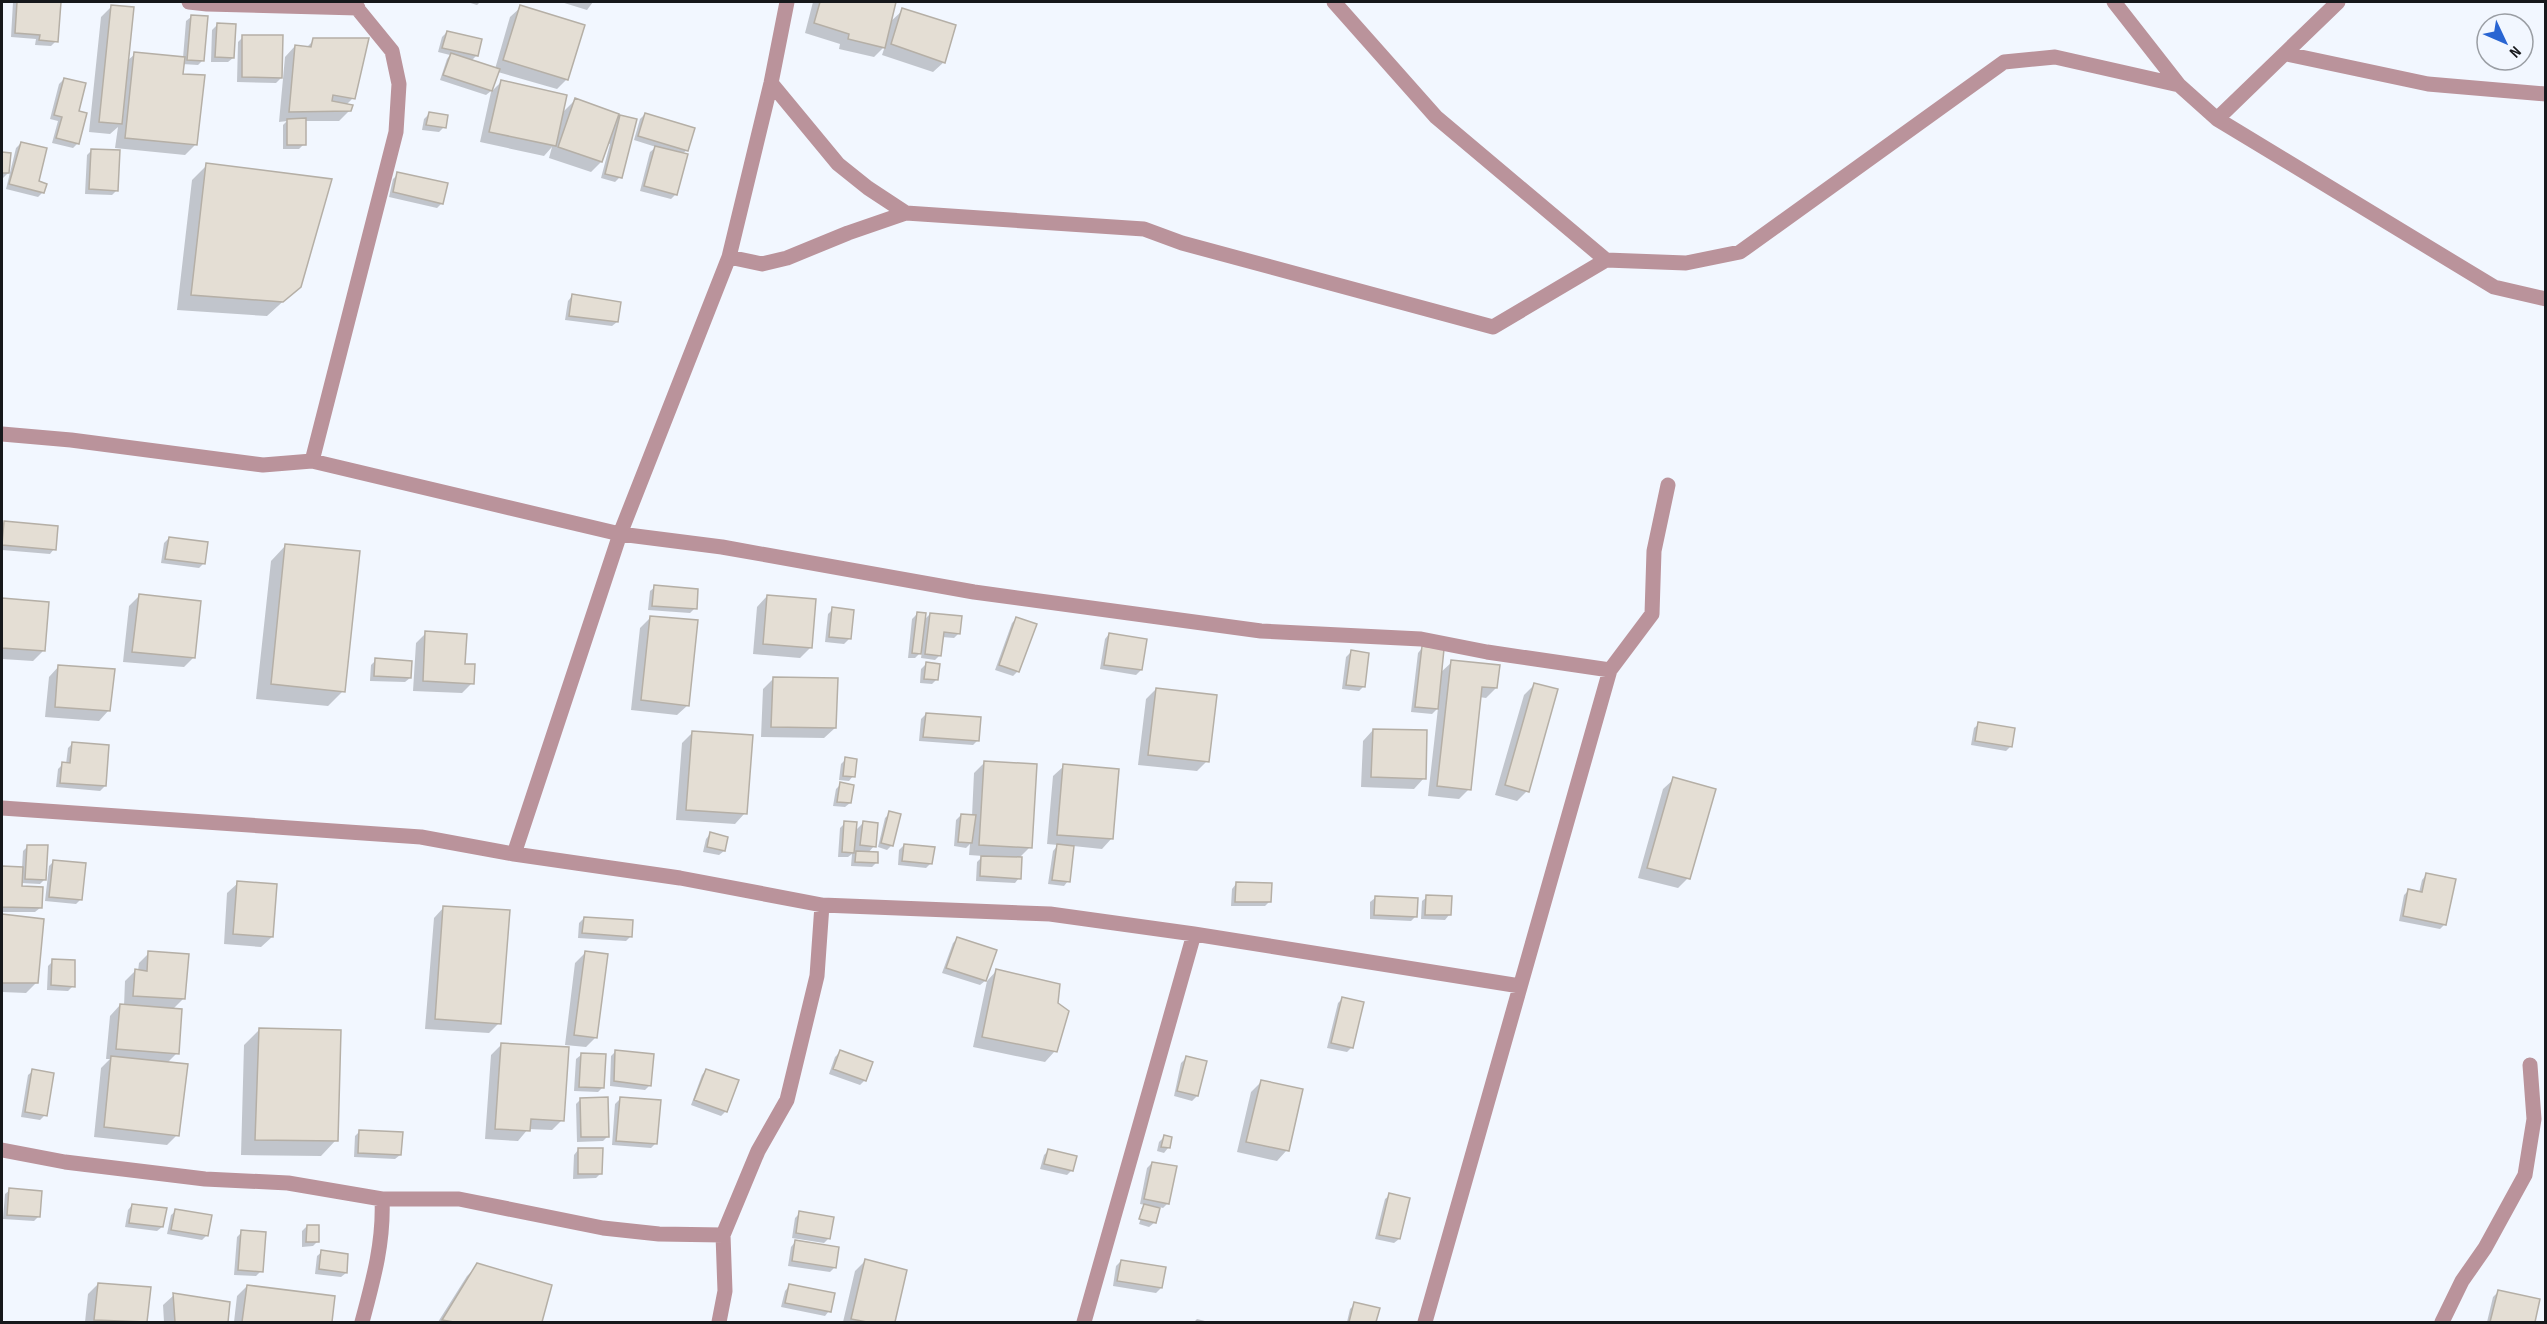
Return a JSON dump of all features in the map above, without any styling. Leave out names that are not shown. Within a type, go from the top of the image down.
[{"type":"street","points":[[189,2],[355,5],[392,51],[399,84],[396,132],[312,461]]},
{"type":"street","points":[[514,854],[620,534],[729,257],[771,83],[787,2]]},
{"type":"street","points":[[1334,2],[1436,117],[1606,260]]},
{"type":"street","points":[[2114,2],[2179,85],[2217,119],[2494,286],[2546,299]]},
{"type":"street","points":[[2217,119],[2287,54],[2338,2]]},
{"type":"street","points":[[2287,54],[2428,84],[2546,94]]},
{"type":"street","points":[[729,257],[762,264],[787,258],[848,232],[906,213],[1144,229],[1182,243],[1493,327],[1606,260],[1686,262],[1740,252],[2004,62],[2055,57],[2179,85]]},
{"type":"street","points":[[771,83],[838,164],[868,188],[906,213]]},
{"type":"street","points":[[2,434],[71,440],[263,465],[312,461],[620,534],[722,547],[974,592],[1261,632],[1421,639],[1487,652],[1610,670]]},
{"type":"street","points":[[1425,1323],[1610,670],[1652,614],[1654,551],[1668,485]]},
{"type":"street","points":[[2,808],[421,837],[514,854],[680,878],[822,905],[1050,914],[1194,934],[1520,986]]},
{"type":"street","points":[[719,1323],[725,1291],[723,1235],[758,1151],[788,1100],[817,976],[822,905]]},
{"type":"street","points":[[1084,1323],[1194,934]]},
{"type":"street","points":[[2442,1323],[2462,1281],[2485,1248],[2525,1175],[2534,1119],[2530,1065]]},
{"type":"street","points":[[2,1150],[65,1162],[205,1179],[288,1183],[382,1198],[459,1199],[603,1228],[659,1234],[723,1235]]},
{"type":"street","points":[[362,1323],[380,1254],[383,1226],[382,1198]]},
{"type":"building","points":[[17,2],[61,2],[58,42],[39,40],[40,35],[15,33]]},
{"type":"building","points":[[820,2],[896,2],[885,48],[848,39],[849,34],[814,23]]},
{"type":"building","points":[[111,5],[134,7],[122,124],[99,122]]},
{"type":"building","points":[[520,5],[585,25],[568,80],[503,60]]},
{"type":"building","points":[[902,8],[956,25],[945,63],[891,44]]},
{"type":"building","points":[[191,15],[208,16],[204,61],[187,60]]},
{"type":"building","points":[[217,23],[236,24],[234,58],[215,57]]},
{"type":"building","points":[[447,31],[482,39],[478,56],[442,48]]},
{"type":"building","points":[[242,35],[283,35],[282,78],[242,77]]},
{"type":"building","points":[[313,38],[369,38],[355,99],[333,95],[332,101],[353,105],[351,111],[289,112],[295,45],[311,47]]},
{"type":"building","points":[[134,52],[185,57],[183,74],[205,75],[197,145],[125,138]]},
{"type":"building","points":[[451,53],[500,69],[492,91],[443,75]]},
{"type":"building","points":[[64,78],[86,83],[79,111],[87,113],[79,144],[56,138],[62,117],[54,115]]},
{"type":"building","points":[[501,80],[567,95],[556,146],[489,132]]},
{"type":"building","points":[[575,98],[619,114],[602,162],[558,147]]},
{"type":"building","points":[[429,112],[448,115],[446,128],[426,125]]},
{"type":"building","points":[[645,113],[695,128],[688,151],[638,136]]},
{"type":"building","points":[[620,115],[637,119],[622,178],[605,174]]},
{"type":"building","points":[[306,118],[306,145],[287,145],[287,119]]},
{"type":"building","points":[[21,142],[47,148],[39,181],[47,184],[44,193],[9,184]]},
{"type":"building","points":[[655,146],[688,154],[677,195],[644,186]]},
{"type":"building","points":[[91,149],[120,150],[118,191],[89,189]]},
{"type":"building","points":[[2,152],[11,153],[9,173],[2,173]]},
{"type":"building","points":[[206,163],[332,179],[301,287],[283,302],[191,295]]},
{"type":"building","points":[[397,172],[448,183],[443,204],[393,192]]},
{"type":"building","points":[[572,294],[621,302],[618,322],[569,316]]},
{"type":"building","points":[[4,521],[58,526],[56,550],[2,545]]},
{"type":"building","points":[[169,537],[208,542],[205,564],[165,559]]},
{"type":"building","points":[[285,544],[360,551],[345,692],[271,684]]},
{"type":"building","points":[[654,585],[698,589],[697,609],[652,606]]},
{"type":"building","points":[[139,594],[201,601],[195,658],[132,652]]},
{"type":"building","points":[[767,595],[816,599],[812,648],[763,644]]},
{"type":"building","points":[[2,598],[49,602],[45,651],[2,648]]},
{"type":"building","points":[[832,607],[854,610],[851,639],[829,637]]},
{"type":"building","points":[[917,612],[926,613],[921,654],[912,653]]},
{"type":"building","points":[[930,613],[962,616],[960,634],[944,632],[941,656],[925,654]]},
{"type":"building","points":[[650,616],[698,620],[689,706],[641,700]]},
{"type":"building","points":[[1016,617],[1037,624],[1019,672],[999,665]]},
{"type":"building","points":[[425,631],[467,634],[465,664],[475,664],[474,684],[423,681]]},
{"type":"building","points":[[1109,633],[1147,639],[1142,670],[1104,665]]},
{"type":"building","points":[[1422,646],[1444,649],[1438,709],[1415,707]]},
{"type":"building","points":[[1351,650],[1369,653],[1365,687],[1346,685]]},
{"type":"building","points":[[375,658],[412,661],[411,678],[374,676]]},
{"type":"building","points":[[1451,660],[1500,665],[1497,688],[1482,687],[1471,790],[1437,786]]},
{"type":"building","points":[[926,662],[940,664],[938,680],[924,679]]},
{"type":"building","points":[[58,665],[115,669],[110,711],[55,707]]},
{"type":"building","points":[[773,677],[838,678],[836,728],[771,727]]},
{"type":"building","points":[[1534,683],[1558,689],[1529,792],[1505,785]]},
{"type":"building","points":[[1156,688],[1217,695],[1209,762],[1148,755]]},
{"type":"building","points":[[926,713],[981,717],[979,741],[923,737]]},
{"type":"building","points":[[1978,722],[2015,728],[2012,747],[1975,741]]},
{"type":"building","points":[[1373,729],[1427,730],[1426,779],[1371,777]]},
{"type":"building","points":[[692,731],[753,735],[747,814],[686,810]]},
{"type":"building","points":[[72,742],[109,745],[106,786],[60,783],[62,762],[70,763]]},
{"type":"building","points":[[845,757],[857,759],[855,777],[843,776]]},
{"type":"building","points":[[984,761],[1037,764],[1032,848],[979,845]]},
{"type":"building","points":[[1063,764],[1119,769],[1113,839],[1057,835]]},
{"type":"building","points":[[1673,777],[1716,789],[1690,879],[1647,868]]},
{"type":"building","points":[[840,782],[854,785],[851,803],[837,802]]},
{"type":"building","points":[[889,811],[901,814],[893,846],[881,843]]},
{"type":"building","points":[[961,814],[976,815],[972,843],[958,842]]},
{"type":"building","points":[[844,821],[857,822],[854,853],[842,852]]},
{"type":"building","points":[[863,821],[878,823],[876,847],[860,845]]},
{"type":"building","points":[[710,832],[728,837],[725,851],[707,847]]},
{"type":"building","points":[[904,844],[935,847],[932,864],[902,861]]},
{"type":"building","points":[[1057,844],[1074,846],[1070,882],[1052,880]]},
{"type":"building","points":[[27,845],[48,845],[46,880],[25,879]]},
{"type":"building","points":[[856,851],[878,852],[878,863],[855,862]]},
{"type":"building","points":[[981,856],[1022,857],[1021,879],[980,876]]},
{"type":"building","points":[[53,860],[86,863],[82,900],[49,897]]},
{"type":"building","points":[[2,866],[23,867],[22,886],[43,887],[42,908],[2,907]]},
{"type":"building","points":[[2426,873],[2456,879],[2446,925],[2403,916],[2408,889],[2422,892]]},
{"type":"building","points":[[237,881],[277,884],[273,937],[233,934]]},
{"type":"building","points":[[1236,882],[1272,883],[1271,902],[1235,902]]},
{"type":"building","points":[[1426,895],[1452,896],[1451,915],[1425,915]]},
{"type":"building","points":[[1375,896],[1418,898],[1417,917],[1374,915]]},
{"type":"building","points":[[443,906],[510,910],[501,1024],[435,1019]]},
{"type":"building","points":[[2,914],[44,919],[38,983],[2,983]]},
{"type":"building","points":[[584,917],[633,920],[632,937],[582,933]]},
{"type":"building","points":[[957,937],[997,950],[986,981],[946,968]]},
{"type":"building","points":[[148,951],[189,954],[185,999],[133,996],[135,969],[147,971]]},
{"type":"building","points":[[585,951],[608,954],[597,1038],[574,1035]]},
{"type":"building","points":[[52,959],[75,960],[75,987],[51,985]]},
{"type":"building","points":[[996,969],[1060,984],[1058,1003],[1069,1011],[1057,1052],[982,1037]]},
{"type":"building","points":[[1342,997],[1364,1002],[1353,1048],[1331,1043]]},
{"type":"building","points":[[120,1004],[182,1009],[179,1054],[116,1049]]},
{"type":"building","points":[[259,1028],[341,1030],[338,1141],[255,1140]]},
{"type":"building","points":[[501,1043],[569,1047],[564,1121],[531,1119],[530,1131],[495,1129]]},
{"type":"building","points":[[615,1050],[654,1054],[651,1086],[614,1081]]},
{"type":"building","points":[[840,1050],[873,1062],[866,1081],[833,1069]]},
{"type":"building","points":[[581,1053],[606,1054],[604,1088],[579,1087]]},
{"type":"building","points":[[111,1056],[188,1064],[179,1136],[104,1127]]},
{"type":"building","points":[[1186,1056],[1207,1061],[1198,1096],[1177,1091]]},
{"type":"building","points":[[32,1069],[54,1073],[47,1116],[25,1112]]},
{"type":"building","points":[[706,1069],[739,1080],[727,1112],[694,1100]]},
{"type":"building","points":[[1261,1080],[1303,1089],[1289,1151],[1246,1142]]},
{"type":"building","points":[[608,1097],[609,1137],[581,1137],[580,1098]]},
{"type":"building","points":[[620,1097],[661,1100],[657,1144],[616,1141]]},
{"type":"building","points":[[359,1130],[403,1132],[401,1155],[358,1153]]},
{"type":"building","points":[[1164,1135],[1172,1137],[1170,1148],[1161,1147]]},
{"type":"building","points":[[578,1148],[603,1148],[602,1174],[578,1174]]},
{"type":"building","points":[[1048,1149],[1077,1156],[1073,1171],[1044,1164]]},
{"type":"building","points":[[1152,1162],[1177,1166],[1169,1204],[1144,1199]]},
{"type":"building","points":[[9,1188],[42,1191],[40,1217],[7,1215]]},
{"type":"building","points":[[1389,1193],[1410,1198],[1400,1239],[1379,1235]]},
{"type":"building","points":[[132,1204],[167,1208],[163,1227],[129,1223]]},
{"type":"building","points":[[1144,1204],[1160,1208],[1156,1223],[1139,1219]]},
{"type":"building","points":[[175,1209],[212,1215],[208,1236],[171,1230]]},
{"type":"building","points":[[799,1211],[834,1217],[830,1239],[796,1233]]},
{"type":"building","points":[[307,1225],[319,1225],[319,1242],[306,1242]]},
{"type":"building","points":[[241,1230],[266,1232],[263,1272],[238,1270]]},
{"type":"building","points":[[795,1240],[839,1247],[836,1268],[792,1261]]},
{"type":"building","points":[[321,1250],[348,1254],[347,1273],[319,1269]]},
{"type":"building","points":[[865,1259],[907,1270],[895,1322],[867,1322],[851,1319]]},
{"type":"building","points":[[1121,1260],[1166,1267],[1162,1288],[1117,1281]]},
{"type":"building","points":[[477,1263],[552,1285],[542,1322],[442,1320]]},
{"type":"building","points":[[98,1283],[151,1287],[147,1322],[94,1320]]},
{"type":"building","points":[[789,1284],[835,1293],[831,1312],[785,1303]]},
{"type":"building","points":[[247,1285],[335,1296],[332,1322],[242,1322]]},
{"type":"building","points":[[2498,1290],[2540,1299],[2535,1322],[2490,1322]]},
{"type":"building","points":[[173,1293],[230,1302],[228,1322],[175,1322]]},
{"type":"building","points":[[1354,1302],[1380,1308],[1376,1322],[1349,1322]]}]
